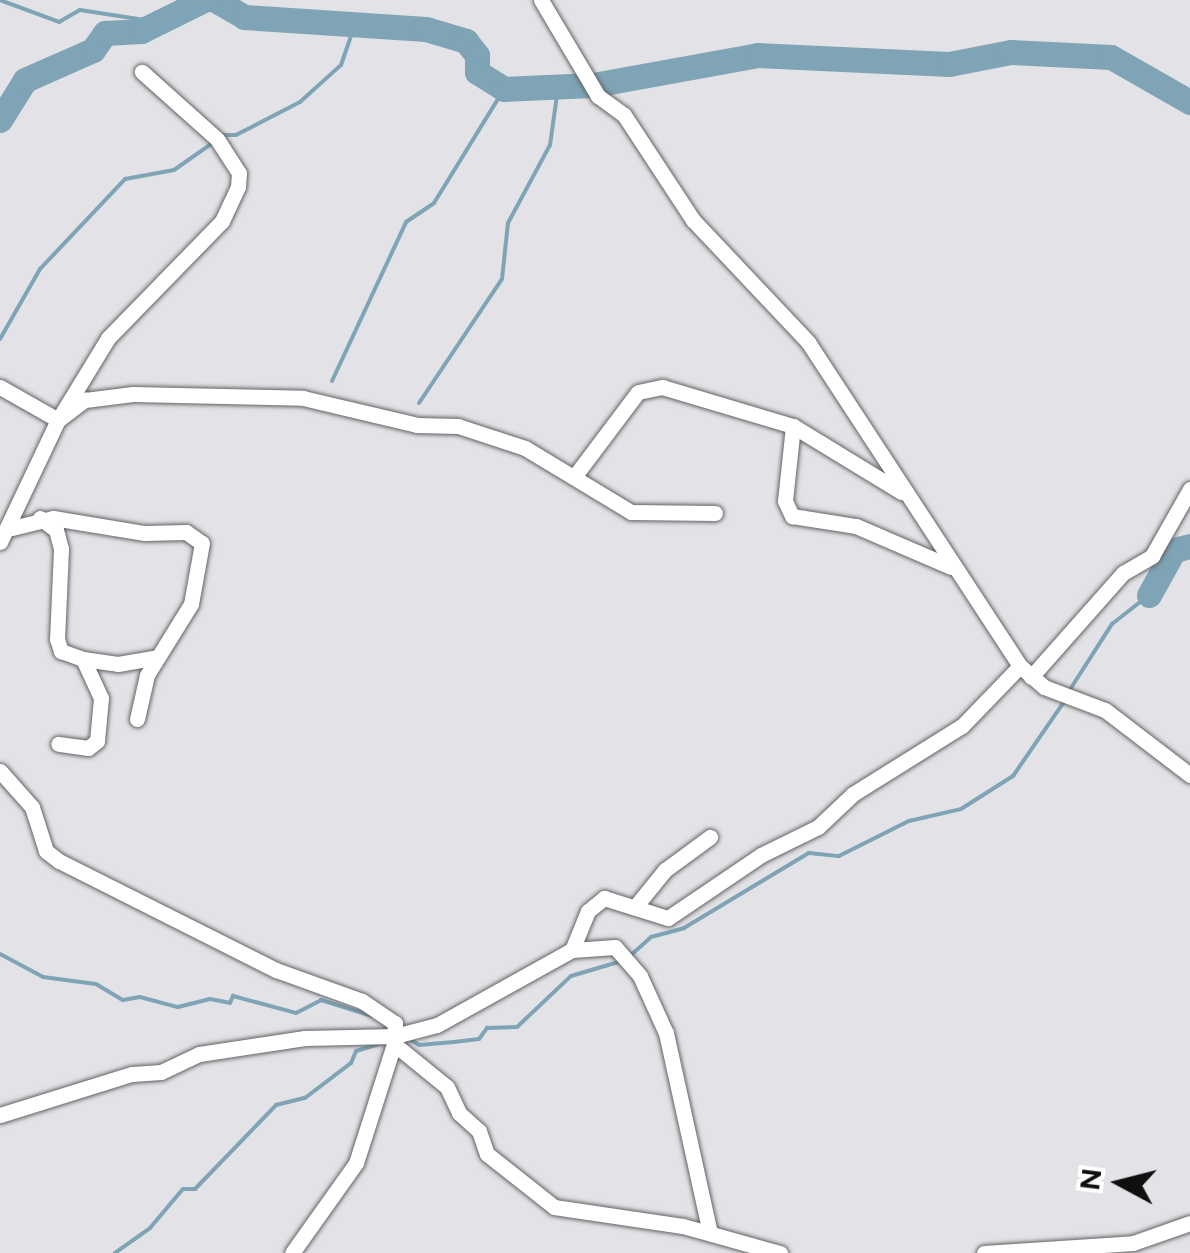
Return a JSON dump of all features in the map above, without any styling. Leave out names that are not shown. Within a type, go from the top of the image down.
[{"type":"street","points":[[541,0],[598,96],[624,116],[692,220],[808,342],[901,492],[941,541],[951,567],[1025,671],[1059,695],[1105,710],[1190,775]]},
{"type":"street","points":[[0,542],[12,528],[29,472],[108,338],[222,221],[238,188],[239,173],[217,139],[142,72]]},
{"type":"street","points":[[0,387],[58,420]]},
{"type":"street","points":[[574,478],[628,402],[650,388],[705,395],[793,426],[901,492]]},
{"type":"street","points":[[58,420],[99,396],[303,398],[417,425],[476,430],[642,515],[715,513]]},
{"type":"street","points":[[793,426],[785,501],[792,516],[856,526],[951,567]]},
{"type":"street","points":[[572,950],[588,911],[604,898],[668,918],[818,826],[853,794],[962,726],[1025,671],[1123,573],[1152,556],[1190,489]]},
{"type":"street","points":[[12,528],[39,517],[186,532],[202,544],[192,604],[158,658],[138,719]]},
{"type":"street","points":[[39,517],[56,530],[60,549],[57,640],[61,651],[118,664],[158,658]]},
{"type":"street","points":[[58,744],[88,748],[102,728],[101,698],[83,658]]},
{"type":"street","points":[[0,771],[32,807],[46,852],[59,861],[276,970],[362,1001],[394,1023],[395,1040],[356,1163],[292,1253]]},
{"type":"street","points":[[635,907],[666,870],[710,837]]},
{"type":"street","points":[[0,1116],[132,1074],[161,1072],[199,1054],[305,1038],[395,1040],[484,1004],[572,950],[592,946],[627,960],[666,1033],[710,1234]]},
{"type":"street","points":[[395,1040],[447,1087],[458,1113],[480,1131],[487,1154],[554,1207],[710,1234],[780,1253]]},
{"type":"street","points":[[984,1253],[1132,1244],[1190,1223]]},
{"type":"waterway","points":[[0,0],[59,22],[80,10],[151,21]]},
{"type":"waterway","points":[[0,120],[25,80],[93,50],[105,33],[141,31],[204,0]]},
{"type":"waterway","points":[[215,0],[244,17],[426,29],[466,41],[477,55],[477,72],[504,89],[593,85],[758,55],[949,64],[1011,52],[1111,57],[1190,102]]},
{"type":"waterway","points":[[221,135],[236,135],[300,102],[341,65],[355,24]]},
{"type":"waterway","points":[[419,403],[502,279],[508,223],[550,145],[558,88]]},
{"type":"waterway","points":[[332,381],[406,222],[434,203],[504,89]]},
{"type":"waterway","points":[[0,339],[40,269],[125,179],[174,170],[214,142]]},
{"type":"waterway","points":[[1149,595],[1174,550],[1190,546]]},
{"type":"waterway","points":[[1069,691],[1112,624],[1149,595]]},
{"type":"waterway","points":[[630,956],[651,937],[684,928],[809,853],[839,856],[909,821],[961,809],[1013,776],[1066,699]]},
{"type":"waterway","points":[[0,954],[43,977],[96,984],[123,1000],[140,997],[178,1007],[210,999],[230,1003],[233,996],[296,1013],[321,1000],[372,1016]]},
{"type":"waterway","points":[[407,1038],[419,1045],[454,1042],[479,1039],[487,1028],[517,1027],[571,976],[622,961]]},
{"type":"waterway","points":[[115,1253],[150,1228],[183,1189],[195,1189],[276,1105],[305,1098],[351,1063],[356,1051],[385,1042]]}]
